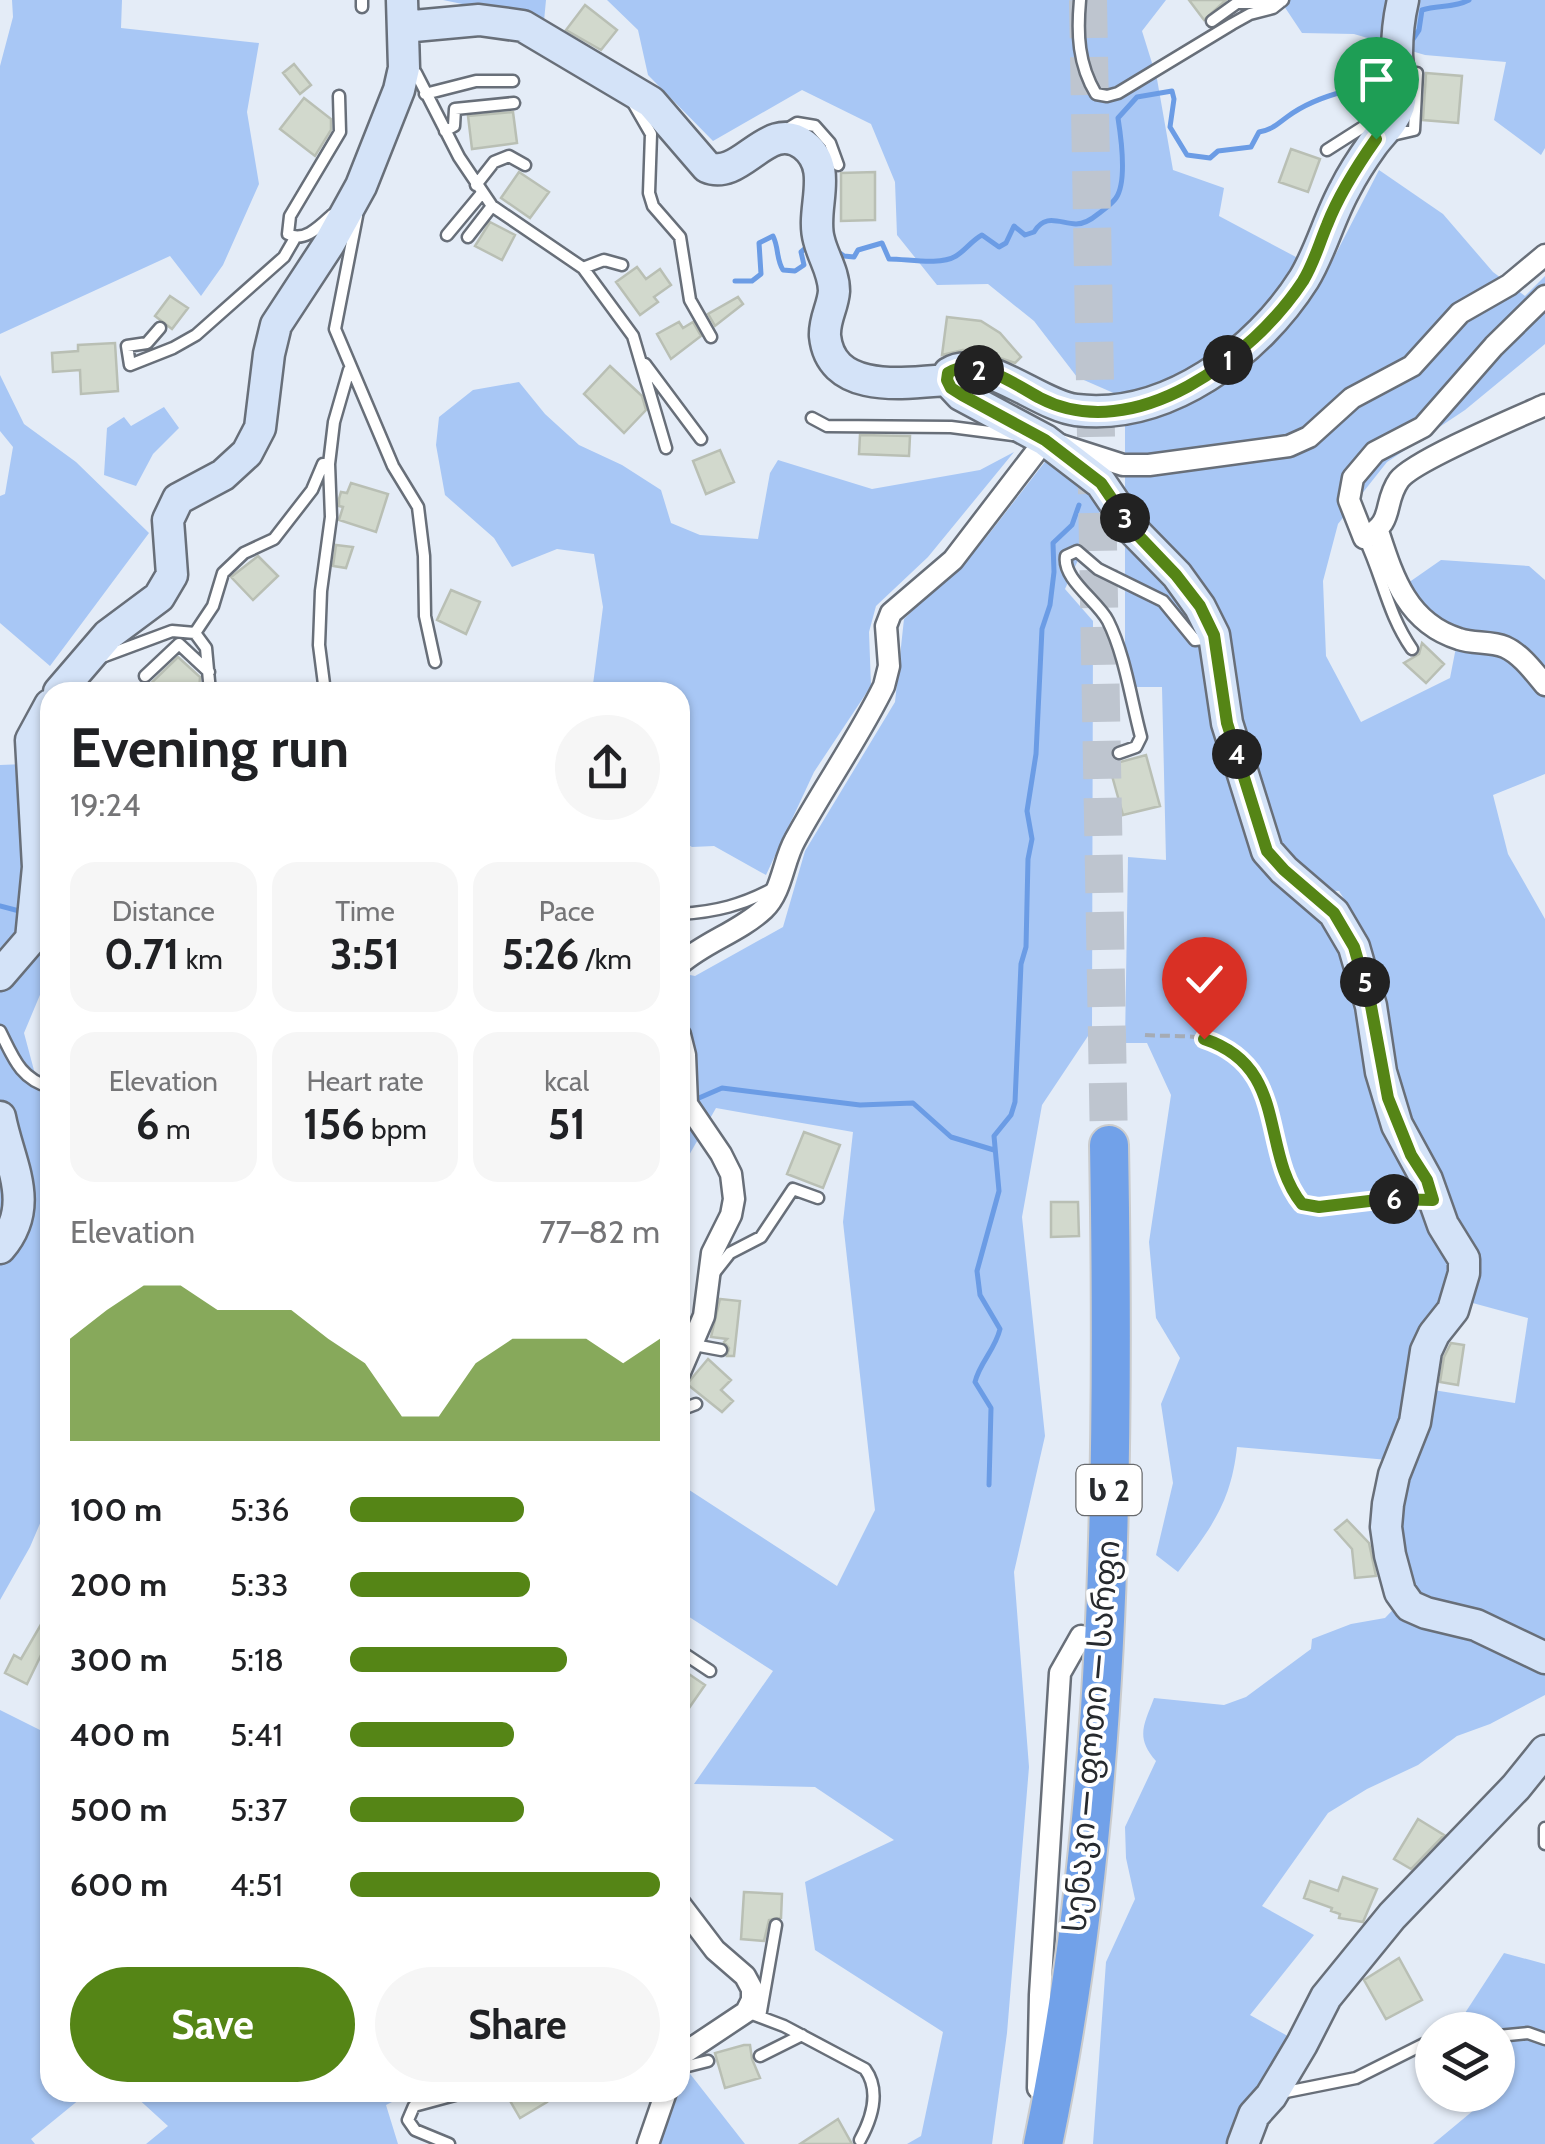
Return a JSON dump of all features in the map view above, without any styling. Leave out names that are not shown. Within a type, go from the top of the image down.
[{"type":"highway","name":"სენაკი — ფოთი — სარფი","points":[[1043,2144],[1057,2076],[1089,1834],[1106,1593],[1112,1336],[1109,1145]]},
{"type":"street","points":[[1403,0],[1397,52],[1408,73],[1401,102],[1392,122],[1376,139],[1336,205],[1305,278],[1268,327],[1211,374],[1155,400],[1102,411],[1075,410],[1036,396],[994,374],[968,367],[955,368],[948,373],[947,380],[962,395],[1045,440],[1101,483],[1133,530],[1200,606],[1214,635],[1227,723],[1267,851],[1334,913],[1354,947],[1371,1006],[1388,1098],[1411,1155],[1427,1180],[1443,1225],[1464,1259],[1464,1273],[1452,1310],[1426,1351],[1416,1422],[1394,1475],[1388,1504],[1386,1527],[1400,1592],[1410,1606],[1476,1625],[1545,1658]]},
{"type":"street","points":[[68,682],[108,635],[159,597],[172,576],[168,520],[178,499],[222,475],[247,453],[260,428],[276,325],[361,186],[388,122],[404,68],[403,14],[523,26],[651,102],[707,167],[716,171],[776,139],[792,139],[805,146],[821,179],[817,229],[834,290],[825,320],[826,340],[834,360],[852,376],[869,382],[947,380]]},
{"type":"street","points":[[1045,440],[1123,465],[1289,446],[1309,438],[1352,398],[1412,366],[1460,313],[1510,286],[1545,256]]},
{"type":"street","points":[[1545,296],[1494,346],[1423,427],[1375,452],[1353,478],[1350,500],[1415,613],[1458,639],[1505,646],[1545,685]]},
{"type":"street","points":[[1371,535],[1387,519],[1399,480],[1422,463],[1545,405]]},
{"type":"street","points":[[690,956],[766,908],[794,842],[884,686],[889,666],[886,626],[891,613],[952,560],[1045,440]]},
{"type":"street","points":[[0,976],[30,939],[38,867],[31,740],[40,723]]},
{"type":"street","points":[[690,1108],[731,1174],[734,1199],[731,1215],[712,1253],[704,1316],[690,1353]]},
{"type":"street","points":[[0,1117],[20,1186],[12,1234],[0,1248]]},
{"type":"street","points":[[1030,2144],[1038,2096],[1040,1995],[1060,1673],[1082,1636]]},
{"type":"street","points":[[1243,2144],[1254,2114],[1270,2096],[1326,1997],[1392,1916],[1516,1787],[1545,1751]]},
{"type":"street","points":[[690,1917],[715,1950],[745,1976],[752,1988],[753,2014],[690,2050]]},
{"type":"street","points":[[648,2144],[663,2102]]},
{"type":"lane","points":[[1080,0],[1078,48],[1085,76],[1096,94],[1108,96],[1250,14],[1273,8],[1283,0]]},
{"type":"lane","points":[[1212,22],[1238,3],[1283,0]]},
{"type":"lane","points":[[404,68],[416,73],[445,132],[492,206],[583,268],[633,336],[666,448]]},
{"type":"lane","points":[[1326,150],[1386,112],[1396,102],[1408,73]]},
{"type":"lane","points":[[425,94],[476,81],[513,82]]},
{"type":"lane","points":[[628,88],[634,107],[651,134],[649,194],[653,206],[680,238],[690,300],[711,338]]},
{"type":"lane","points":[[340,96],[340,132],[290,216],[288,234],[295,238],[304,236],[323,224],[361,186]]},
{"type":"lane","points":[[445,132],[454,126],[456,109],[514,103]]},
{"type":"lane","points":[[776,139],[797,123],[815,126],[830,143],[838,165]]},
{"type":"lane","points":[[447,234],[494,162],[509,156],[525,166]]},
{"type":"lane","points":[[361,186],[334,329],[392,466],[418,507],[425,616],[435,662]]},
{"type":"lane","points":[[468,237],[492,206]]},
{"type":"lane","points":[[160,328],[147,342],[127,346],[130,365],[196,335],[284,258],[295,238]]},
{"type":"lane","points":[[583,268],[604,260],[622,265]]},
{"type":"lane","points":[[641,358],[701,439]]},
{"type":"lane","points":[[324,682],[319,645],[321,591],[331,517],[328,464],[334,422],[349,370]]},
{"type":"lane","points":[[1016,370],[1036,396]]},
{"type":"lane","points":[[812,418],[828,426],[978,428],[1045,440]]},
{"type":"lane","points":[[195,633],[214,606],[223,573],[244,553],[274,539],[312,490],[324,464],[328,464]]},
{"type":"lane","points":[[1371,535],[1395,625],[1412,649]]},
{"type":"lane","points":[[1119,753],[1136,747],[1140,737],[1120,657],[1108,620],[1067,570],[1066,556],[1077,551],[1098,569],[1163,602],[1195,640],[1203,641],[1214,635]]},
{"type":"lane","points":[[82,663],[172,632],[195,633]]},
{"type":"lane","points":[[195,633],[206,648],[210,682]]},
{"type":"lane","points":[[144,676],[179,644],[209,672]]},
{"type":"lane","points":[[690,913],[715,912],[748,902],[777,887]]},
{"type":"lane","points":[[0,1031],[22,1073],[40,1084]]},
{"type":"lane","points":[[707,1289],[730,1252],[761,1236],[793,1189],[818,1198]]},
{"type":"lane","points":[[694,1345],[721,1350]]},
{"type":"lane","points":[[690,1406],[696,1404]]},
{"type":"lane","points":[[690,1659],[710,1671]]},
{"type":"lane","points":[[1545,1828],[1545,1844]]},
{"type":"lane","points":[[776,1925],[753,2014],[865,2069],[872,2079],[872,2116],[860,2140]]},
{"type":"lane","points":[[1515,2034],[1528,2033],[1545,2039]]},
{"type":"lane","points":[[760,2056],[802,2035]]},
{"type":"lane","points":[[1270,2096],[1356,2078],[1415,2048]]},
{"type":"lane","points":[[690,2066],[708,2061]]},
{"type":"lane","points":[[429,2102],[414,2106],[408,2120],[415,2130],[449,2144]]},
{"type":"path","points":[[1145,1035],[1204,1039],[1224,1046],[1250,1071],[1267,1097],[1291,1190],[1302,1204],[1319,1207],[1386,1199],[1433,1200]]},
{"type":"shaded area","points":[[12,0],[122,0],[121,28],[259,43],[247,112],[259,184],[223,265],[201,296],[170,256],[0,334],[0,66],[13,17]]},
{"type":"shaded area","points":[[443,0],[546,0],[544,21]]},
{"type":"shaded area","points":[[607,0],[1166,0],[1142,31],[1157,79],[1173,170],[1224,188],[1219,216],[1326,273],[1379,170],[1443,214],[1493,272],[1525,296],[1545,276],[1545,344],[1465,410],[1387,462],[1338,524],[1323,581],[1326,656],[1361,722],[1450,678],[1460,627],[1426,612],[1408,583],[1441,560],[1529,566],[1545,580],[1545,774],[1493,795],[1508,854],[1545,919],[1545,1695],[1490,1724],[1457,1736],[1418,1765],[1328,1813],[1262,1906],[1314,1935],[1250,2015],[1302,2044],[1243,2144],[1093,2144],[1106,1962],[1135,1899],[1126,1858],[1125,1827],[1156,1761],[1145,1745],[1145,1723],[1154,1698],[1224,1705],[1246,1697],[1311,1649],[1312,1639],[1351,1624],[1385,1618],[1408,1594],[1394,1574],[1400,1461],[1237,1447],[1230,1484],[1218,1514],[1178,1572],[1156,1555],[1173,1483],[1161,1404],[1180,1358],[1156,1318],[1149,1242],[1171,1095],[1147,1043],[1125,1043],[1128,857],[1166,860],[1162,687],[1125,687],[1125,398],[1077,377],[1034,321],[988,284],[937,285],[897,235],[895,182],[871,124],[802,90],[713,141],[648,75],[638,30]],"holes":[[[1317,890],[1339,891],[1365,932],[1379,982],[1395,1078],[1431,1172],[1379,1076],[1340,919]],[[1447,1296],[1528,1318],[1515,1403],[1408,1386]]]},
{"type":"shaded area","points":[[1280,0],[1545,0],[1545,148],[1541,155],[1494,120],[1506,62],[1425,55],[1354,34],[1302,33]]},
{"type":"shaded area","points":[[0,375],[24,424],[76,462],[149,533],[50,666],[0,623],[0,496],[5,494],[13,447],[0,431]]},
{"type":"shaded area","points":[[519,382],[545,414],[579,445],[622,465],[661,490],[671,523],[700,535],[758,539],[770,473],[778,460],[872,489],[980,470],[1014,452],[928,557],[876,606],[869,632],[871,686],[814,772],[766,875],[714,846],[690,846],[690,682],[593,682],[603,607],[594,554],[557,549],[512,567],[494,538],[445,495],[436,445],[439,417],[473,390]]},
{"type":"shaded area","points":[[164,407],[179,428],[153,454],[136,486],[104,475],[107,428],[124,417],[131,426]]},
{"type":"shaded area","points":[[1051,454],[1102,507],[1065,589],[1093,621],[1092,1030],[1042,1105],[1022,1217],[1045,1436],[1014,1572],[1029,1767],[1007,2033],[992,2144],[907,2144],[921,2136],[943,2032],[815,1950],[805,1882],[894,1840],[815,1787],[694,1784],[773,1671],[690,1617],[690,1490],[837,1586],[875,1510],[843,1222],[853,1132],[716,1108],[690,1154],[690,975],[695,976],[783,927],[805,851],[895,702],[904,619],[985,539]]},
{"type":"shaded area","points":[[40,763],[40,995],[24,1033],[40,1093],[40,1524],[0,1600],[0,765]]},
{"type":"shaded area","points":[[0,1710],[40,1730],[40,2102],[76,2102],[31,2139],[35,2144],[0,2144]]},
{"type":"shaded area","points":[[1504,1953],[1545,1964],[1545,2144],[1433,2144],[1472,2112],[1515,2112],[1515,2012],[1466,2012]]},
{"type":"shaded area","points":[[690,2074],[745,2144],[651,2144],[657,2102],[690,2102]]},
{"type":"shaded area","points":[[142,2102],[392,2102],[386,2105],[398,2144],[146,2144],[168,2126]]},
{"type":"building","points":[[1189,0],[1226,0],[1204,20]]},
{"type":"building","points":[[585,5],[617,30],[601,50],[566,30]]},
{"type":"building","points":[[294,64],[311,85],[300,94],[283,73]]},
{"type":"building","points":[[1426,73],[1462,76],[1458,123],[1423,120]]},
{"type":"building","points":[[304,98],[331,119],[331,130],[315,156],[280,129]]},
{"type":"building","points":[[513,112],[517,143],[472,149],[468,116]]},
{"type":"building","points":[[1291,149],[1320,159],[1308,192],[1279,182]]},
{"type":"building","points":[[519,172],[549,192],[530,218],[501,198]]},
{"type":"building","points":[[875,172],[875,220],[841,221],[841,173]]},
{"type":"building","points":[[490,222],[515,235],[502,260],[475,246]]},
{"type":"building","points":[[637,267],[646,279],[660,269],[671,285],[654,297],[658,302],[640,315],[616,282]]},
{"type":"building","points":[[170,296],[188,308],[172,329],[155,316]]},
{"type":"building","points":[[738,297],[743,304],[715,326],[708,314]]},
{"type":"building","points":[[947,317],[981,321],[1000,333],[1021,357],[1015,363],[979,351],[942,355]]},
{"type":"building","points":[[679,322],[683,328],[693,322],[701,336],[671,359],[657,334]]},
{"type":"building","points":[[115,343],[118,391],[81,394],[80,370],[53,372],[52,353],[78,351],[78,345]]},
{"type":"building","points":[[610,366],[642,396],[646,410],[624,433],[584,394]]},
{"type":"building","points":[[860,435],[910,436],[909,456],[859,454]]},
{"type":"building","points":[[720,450],[734,482],[706,494],[693,461]]},
{"type":"building","points":[[351,483],[388,494],[376,532],[339,520],[343,507],[339,506],[341,492],[347,493]]},
{"type":"building","points":[[336,545],[353,547],[346,568],[333,566]]},
{"type":"building","points":[[258,556],[278,576],[253,600],[231,577]]},
{"type":"building","points":[[451,590],[480,602],[466,634],[437,620]]},
{"type":"building","points":[[1422,643],[1444,664],[1426,683],[1404,663],[1419,654]]},
{"type":"building","points":[[178,657],[200,677],[200,682],[152,682]]},
{"type":"building","points":[[1146,755],[1160,806],[1123,815],[1109,765]]},
{"type":"building","points":[[804,1132],[840,1145],[823,1188],[787,1174]]},
{"type":"building","points":[[1051,1202],[1078,1202],[1079,1236],[1051,1237]]},
{"type":"building","points":[[720,1299],[740,1301],[734,1356],[727,1356],[727,1339],[711,1337]]},
{"type":"building","points":[[1451,1343],[1464,1345],[1458,1385],[1440,1382]]},
{"type":"building","points":[[708,1359],[731,1380],[721,1390],[733,1401],[722,1412],[690,1386],[690,1380]]},
{"type":"building","points":[[1347,1520],[1369,1543],[1376,1576],[1355,1578],[1352,1549],[1335,1530]]},
{"type":"building","points":[[40,1626],[40,1657],[27,1684],[5,1673],[14,1655],[21,1659]]},
{"type":"building","points":[[690,1675],[705,1685],[690,1707]]},
{"type":"building","points":[[1418,1819],[1444,1835],[1411,1869],[1394,1859]]},
{"type":"building","points":[[1343,1877],[1377,1889],[1363,1922],[1339,1918],[1340,1914],[1332,1908],[1304,1898],[1310,1881],[1338,1891]]},
{"type":"building","points":[[744,1892],[782,1894],[781,1918],[769,1920],[764,1941],[741,1939]]},
{"type":"building","points":[[1399,1958],[1422,2000],[1386,2019],[1364,1980]]},
{"type":"building","points":[[750,2045],[760,2078],[725,2088],[715,2053]]},
{"type":"building","points":[[511,2102],[547,2102],[520,2118]]},
{"type":"building","points":[[838,2119],[852,2144],[800,2144]]},
{"type":"waterway","points":[[1411,42],[1419,30],[1422,10],[1469,0]]},
{"type":"waterway","points":[[837,251],[854,257],[858,250],[882,243],[889,259],[941,261],[956,256],[982,235],[999,247],[1006,243],[1014,226],[1025,235],[1048,221],[1082,223],[1116,198],[1122,159],[1118,118],[1137,97],[1172,91],[1170,127],[1187,155],[1210,158],[1218,151],[1251,147],[1259,132],[1323,98],[1346,91],[1358,99],[1368,98],[1383,67]]},
{"type":"waterway","points":[[735,281],[752,281],[761,274],[759,243],[773,236],[783,270],[795,271],[804,265],[801,252],[808,246]]},
{"type":"waterway","points":[[989,1485],[991,1408],[975,1382],[1000,1329],[980,1295],[977,1271],[999,1191],[994,1136],[1011,1115],[1015,1102],[1032,839],[1027,811],[1036,754],[1042,629],[1054,572],[1053,543],[1072,525],[1079,505]]},
{"type":"waterway","points":[[0,906],[23,912]]},
{"type":"waterway","points":[[692,1101],[722,1088],[860,1105],[913,1103],[951,1137],[994,1150]]},
{"type":"tunnel","points":[[1088,0],[1109,1145]]},
{"type":"route","points":[[1204,1039],[1224,1046],[1250,1071],[1267,1097],[1291,1190],[1302,1204],[1319,1207],[1386,1199],[1433,1200],[1388,1098],[1371,1006],[1354,947],[1334,913],[1267,851],[1227,723],[1217,643],[1200,606],[1133,530],[1101,483],[1045,440],[951,388],[948,373],[968,367],[994,374],[1050,404],[1102,411],[1155,400],[1211,374],[1268,327],[1305,278],[1336,205],[1376,139]]}]
